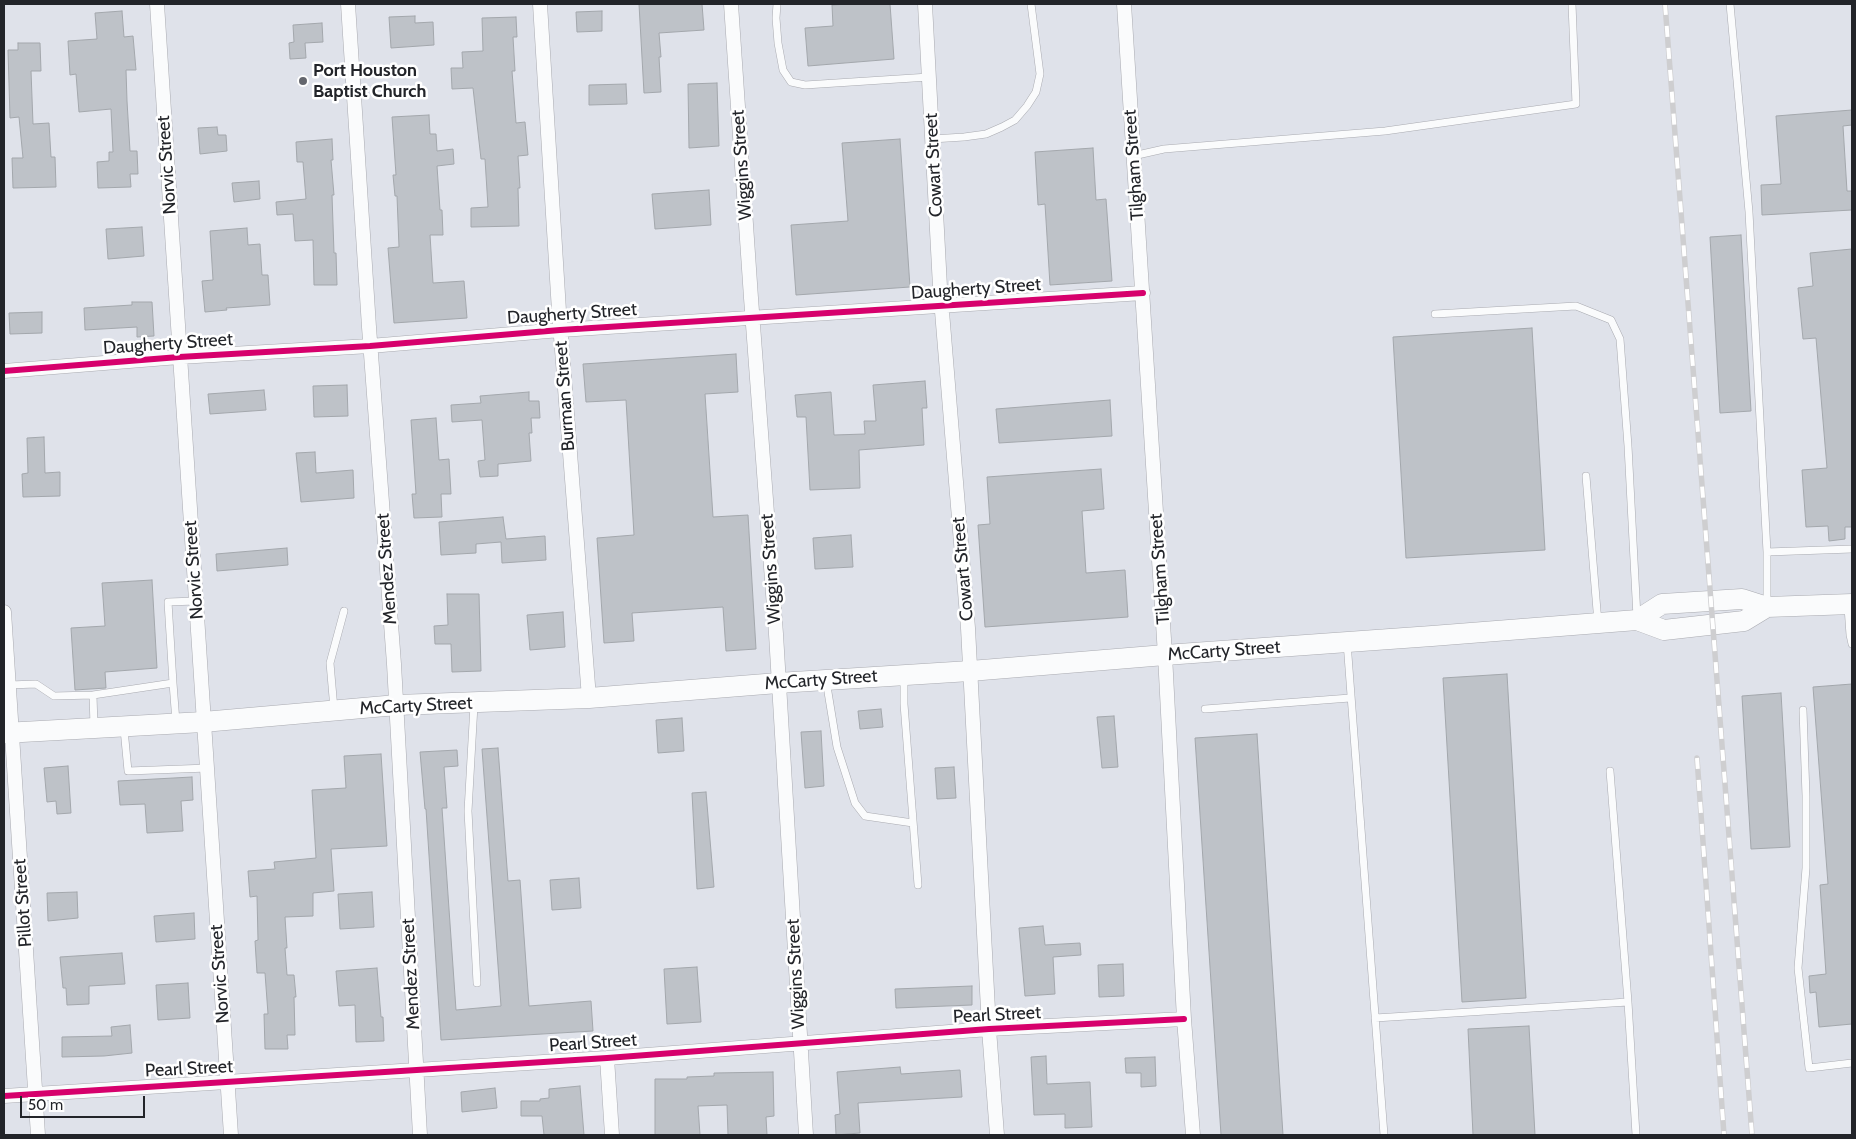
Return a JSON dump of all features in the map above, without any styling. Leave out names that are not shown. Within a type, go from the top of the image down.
[{"type":"main road","name":"McCarty Street","points":[[8,732],[203,722],[397,705],[589,698],[1637,620],[1664,630],[1744,621],[1767,607],[1850,604]]},
{"type":"street","name":"Norvic Street","points":[[157,4],[231,1135]]},
{"type":"street","name":"Mendez Street","points":[[348,4],[370,346],[397,705],[420,1135]]},
{"type":"street","name":"Burman Street","points":[[540,4],[560,330],[589,698]]},
{"type":"street","name":"Wiggins Street","points":[[732,4],[778,683],[806,1135]]},
{"type":"street","name":"Cowart Street","points":[[925,4],[941,306],[968,628],[989,1030],[997,1135]]},
{"type":"street","name":"Tilgham Street","points":[[1124,4],[1165,654],[1184,1019],[1193,1135]]},
{"type":"street","name":"Daugherty Street","points":[[4,371],[179,357],[370,346],[560,330],[1143,293]]},
{"type":"street","name":"Pillot Street","points":[[4,612],[9,685],[8,732],[38,1135]]},
{"type":"street","name":"Pearl Street","points":[[4,1096],[607,1058],[989,1030],[1184,1019]]},
{"type":"street","points":[[607,1058],[612,1135]]},
{"type":"lane","points":[[777,4],[778,43],[783,70],[791,82],[805,85],[929,77]]},
{"type":"lane","points":[[932,139],[986,134],[1002,128],[1015,120],[1027,106],[1036,92],[1040,74],[1031,4]]},
{"type":"lane","points":[[1133,156],[1164,149],[1385,131],[1576,104],[1572,4]]},
{"type":"lane","points":[[1730,4],[1749,212],[1767,552],[1767,607]]},
{"type":"lane","points":[[1435,314],[1576,306],[1611,320],[1620,339],[1628,446],[1637,620]]},
{"type":"lane","points":[[1586,476],[1598,623]]},
{"type":"lane","points":[[1767,552],[1852,549]]},
{"type":"lane","points":[[176,723],[168,602],[197,601]]},
{"type":"lane","points":[[1850,604],[1850,635],[1852,644]]},
{"type":"lane","points":[[334,711],[330,663],[344,611]]},
{"type":"lane","points":[[1347,642],[1384,1135]]},
{"type":"lane","points":[[904,675],[904,704],[918,886]]},
{"type":"lane","points":[[826,680],[837,746],[855,803],[865,816],[913,823]]},
{"type":"lane","points":[[9,685],[36,684],[54,696],[93,695],[173,683]]},
{"type":"lane","points":[[93,695],[94,728]]},
{"type":"lane","points":[[1204,709],[1350,698]]},
{"type":"lane","points":[[475,702],[468,811],[477,983]]},
{"type":"lane","points":[[1803,710],[1806,868],[1798,968],[1809,1068],[1852,1063]]},
{"type":"lane","points":[[124,726],[128,771],[208,768]]},
{"type":"lane","points":[[1610,771],[1636,1135]]},
{"type":"lane","points":[[1375,1018],[1628,1002]]},
{"type":"building","points":[[639,4],[702,4],[704,30],[659,33],[661,92],[644,93]]},
{"type":"building","points":[[890,4],[894,59],[808,66],[805,28],[833,26],[832,5]]},
{"type":"building","points":[[122,11],[124,37],[133,36],[136,70],[126,70],[127,101],[130,151],[137,151],[138,174],[130,174],[131,187],[98,188],[97,162],[109,161],[109,152],[113,152],[111,109],[79,112],[76,74],[70,75],[68,41],[97,39],[95,13]]},
{"type":"building","points":[[602,11],[602,31],[577,32],[576,12]]},
{"type":"building","points":[[415,16],[415,23],[433,22],[434,45],[391,48],[389,17]]},
{"type":"building","points":[[516,17],[517,37],[513,37],[515,71],[512,71],[516,123],[525,122],[528,155],[518,156],[520,188],[518,188],[519,226],[471,227],[471,208],[488,207],[485,159],[481,159],[473,88],[452,89],[451,68],[463,68],[462,52],[483,51],[482,18]]},
{"type":"building","points":[[322,23],[323,42],[305,43],[306,58],[290,59],[289,43],[294,42],[293,25]]},
{"type":"building","points":[[18,43],[40,43],[41,71],[31,71],[33,124],[49,123],[51,157],[55,157],[56,187],[13,188],[12,158],[23,158],[19,117],[10,118],[8,50],[18,50]]},
{"type":"building","points":[[717,83],[719,146],[689,148],[688,84]]},
{"type":"building","points":[[626,84],[627,104],[589,105],[589,85]]},
{"type":"building","points":[[1852,110],[1852,125],[1843,126],[1847,191],[1852,191],[1852,210],[1762,215],[1761,185],[1781,184],[1776,116]]},
{"type":"building","points":[[429,115],[430,134],[436,134],[437,151],[453,149],[454,164],[437,166],[443,235],[430,235],[433,283],[464,281],[467,318],[394,323],[388,248],[399,247],[397,196],[395,196],[393,175],[396,175],[392,117]]},
{"type":"building","points":[[217,127],[218,135],[226,135],[227,151],[200,154],[198,128]]},
{"type":"building","points":[[332,139],[333,160],[331,160],[334,195],[332,195],[337,285],[314,285],[313,240],[295,241],[293,214],[277,215],[276,202],[306,199],[303,162],[297,162],[296,142]]},
{"type":"building","points":[[900,139],[910,287],[796,295],[791,225],[848,221],[842,143]]},
{"type":"building","points":[[1093,148],[1096,200],[1106,199],[1112,281],[1050,285],[1045,204],[1038,205],[1035,152]]},
{"type":"building","points":[[259,181],[260,199],[234,202],[232,183]]},
{"type":"building","points":[[709,190],[711,225],[655,229],[652,194]]},
{"type":"building","points":[[142,227],[144,256],[108,259],[106,229]]},
{"type":"building","points":[[247,228],[248,245],[260,244],[262,275],[268,275],[270,305],[226,308],[227,310],[205,312],[202,281],[213,280],[210,231]]},
{"type":"building","points":[[1741,235],[1751,411],[1720,413],[1710,237]]},
{"type":"building","points":[[1852,249],[1852,527],[1845,527],[1845,539],[1829,541],[1828,526],[1806,527],[1802,470],[1827,468],[1816,338],[1803,339],[1798,288],[1813,286],[1810,253]]},
{"type":"building","points":[[132,302],[152,302],[154,336],[137,337],[137,327],[85,330],[84,308],[132,305]]},
{"type":"building","points":[[42,312],[42,333],[10,334],[9,313]]},
{"type":"building","points":[[1532,328],[1545,550],[1406,558],[1393,337]]},
{"type":"building","points":[[736,354],[738,392],[705,394],[713,517],[748,515],[756,649],[726,651],[723,607],[632,613],[634,641],[604,643],[597,538],[634,535],[626,400],[586,402],[583,364]]},
{"type":"building","points":[[925,381],[927,408],[922,408],[924,445],[859,450],[860,488],[810,490],[806,417],[797,417],[795,395],[831,392],[834,435],[865,434],[864,421],[876,421],[873,385]]},
{"type":"building","points":[[347,385],[348,416],[314,417],[313,386]]},
{"type":"building","points":[[264,390],[266,410],[210,414],[208,394]]},
{"type":"building","points":[[529,392],[529,401],[539,401],[540,418],[531,418],[532,433],[529,433],[531,461],[498,464],[498,476],[480,477],[478,461],[485,460],[482,420],[452,422],[451,405],[481,403],[480,396]]},
{"type":"building","points":[[1110,400],[1112,436],[999,443],[996,409]]},
{"type":"building","points":[[436,418],[439,460],[449,459],[451,494],[441,494],[442,517],[414,518],[412,494],[416,494],[411,420]]},
{"type":"building","points":[[44,437],[45,473],[60,472],[60,496],[23,497],[22,474],[28,473],[27,438]]},
{"type":"building","points":[[315,452],[316,473],[353,470],[354,498],[301,502],[296,453]]},
{"type":"building","points":[[1101,469],[1104,509],[1082,511],[1086,573],[1125,570],[1128,617],[985,627],[978,525],[990,524],[987,477]]},
{"type":"building","points":[[503,517],[506,539],[545,536],[546,560],[502,563],[501,542],[476,544],[476,553],[441,555],[439,522]]},
{"type":"building","points":[[851,535],[853,567],[815,569],[813,538]]},
{"type":"building","points":[[287,548],[288,565],[217,571],[216,554]]},
{"type":"building","points":[[152,580],[157,668],[105,672],[106,688],[75,690],[71,628],[105,626],[102,583]]},
{"type":"building","points":[[447,594],[479,594],[481,671],[452,672],[451,644],[435,644],[434,626],[448,625]]},
{"type":"building","points":[[563,612],[565,647],[530,650],[527,615]]},
{"type":"building","points":[[1507,674],[1526,998],[1462,1002],[1443,678]]},
{"type":"building","points":[[1852,684],[1852,1024],[1819,1027],[1816,992],[1810,993],[1809,976],[1826,974],[1820,885],[1828,884],[1813,687]]},
{"type":"building","points":[[1781,693],[1790,847],[1751,849],[1742,696]]},
{"type":"building","points":[[881,709],[883,727],[860,729],[858,711]]},
{"type":"building","points":[[1114,716],[1118,767],[1102,768],[1097,717]]},
{"type":"building","points":[[682,718],[684,751],[658,753],[656,720]]},
{"type":"building","points":[[821,731],[824,786],[805,788],[801,732]]},
{"type":"building","points":[[1257,734],[1283,1135],[1221,1135],[1195,738]]},
{"type":"building","points":[[498,748],[508,881],[520,880],[529,1006],[591,1001],[593,1031],[441,1040],[426,809],[420,752],[457,750],[458,766],[444,767],[447,808],[442,808],[456,1010],[501,1006],[482,749]]},
{"type":"building","points":[[381,754],[387,846],[331,849],[334,891],[313,893],[313,916],[285,917],[287,975],[294,975],[296,997],[294,997],[295,1035],[287,1035],[288,1049],[265,1049],[264,1014],[268,1014],[265,973],[257,973],[255,941],[258,940],[257,896],[250,897],[248,871],[275,869],[274,862],[316,858],[312,790],[346,788],[344,756]]},
{"type":"building","points":[[68,766],[71,813],[57,814],[56,801],[47,802],[44,768]]},
{"type":"building","points":[[954,767],[956,798],[937,799],[935,768]]},
{"type":"building","points":[[192,777],[193,800],[181,801],[183,831],[147,833],[145,804],[120,805],[118,781]]},
{"type":"building","points":[[706,792],[714,887],[697,889],[692,793]]},
{"type":"building","points":[[579,878],[581,908],[552,910],[550,880]]},
{"type":"building","points":[[77,892],[78,918],[48,921],[47,893]]},
{"type":"building","points":[[372,892],[374,927],[340,929],[338,894]]},
{"type":"building","points":[[194,913],[195,939],[156,942],[154,916]]},
{"type":"building","points":[[1043,926],[1045,945],[1080,943],[1081,955],[1053,957],[1055,994],[1025,996],[1019,928]]},
{"type":"building","points":[[122,953],[125,984],[89,986],[89,1004],[67,1005],[66,988],[63,988],[60,957]]},
{"type":"building","points":[[1123,964],[1124,996],[1099,997],[1098,965]]},
{"type":"building","points":[[697,967],[701,1022],[667,1024],[664,969]]},
{"type":"building","points":[[377,968],[384,1041],[356,1042],[355,1005],[339,1006],[336,971]]},
{"type":"building","points":[[188,983],[190,1018],[158,1020],[156,985]]},
{"type":"building","points":[[972,986],[972,1005],[896,1008],[895,989]]},
{"type":"building","points":[[130,1025],[132,1053],[62,1057],[62,1037],[112,1036],[111,1027]]},
{"type":"building","points":[[1529,1026],[1535,1135],[1473,1135],[1468,1029]]},
{"type":"building","points":[[1046,1056],[1047,1084],[1090,1082],[1092,1127],[1065,1128],[1065,1114],[1034,1115],[1031,1057]]},
{"type":"building","points":[[1155,1057],[1156,1086],[1141,1087],[1141,1073],[1126,1073],[1125,1058]]},
{"type":"building","points":[[900,1067],[901,1074],[960,1070],[962,1097],[858,1103],[860,1133],[836,1135],[835,1115],[840,1114],[837,1072]]},
{"type":"building","points":[[773,1072],[774,1116],[766,1117],[767,1135],[728,1135],[727,1105],[698,1106],[700,1135],[655,1135],[655,1079],[687,1079],[687,1077],[714,1076],[714,1073]]},
{"type":"building","points":[[580,1086],[584,1135],[544,1135],[542,1116],[521,1116],[521,1101],[540,1101],[540,1099],[549,1098],[549,1089]]},
{"type":"building","points":[[495,1088],[497,1108],[462,1112],[461,1092]]},
{"type":"railway","points":[[1665,4],[1752,1135]]},
{"type":"railway","points":[[1697,758],[1724,1135]]},
{"type":"cycle path","points":[[4,371],[179,357],[370,346],[560,330],[1143,293]]},
{"type":"cycle path","points":[[4,1096],[607,1058],[989,1029],[1184,1019]]},
{"type":"place","name":"Port Houston Baptist Church","points":[[303,81]]}]
